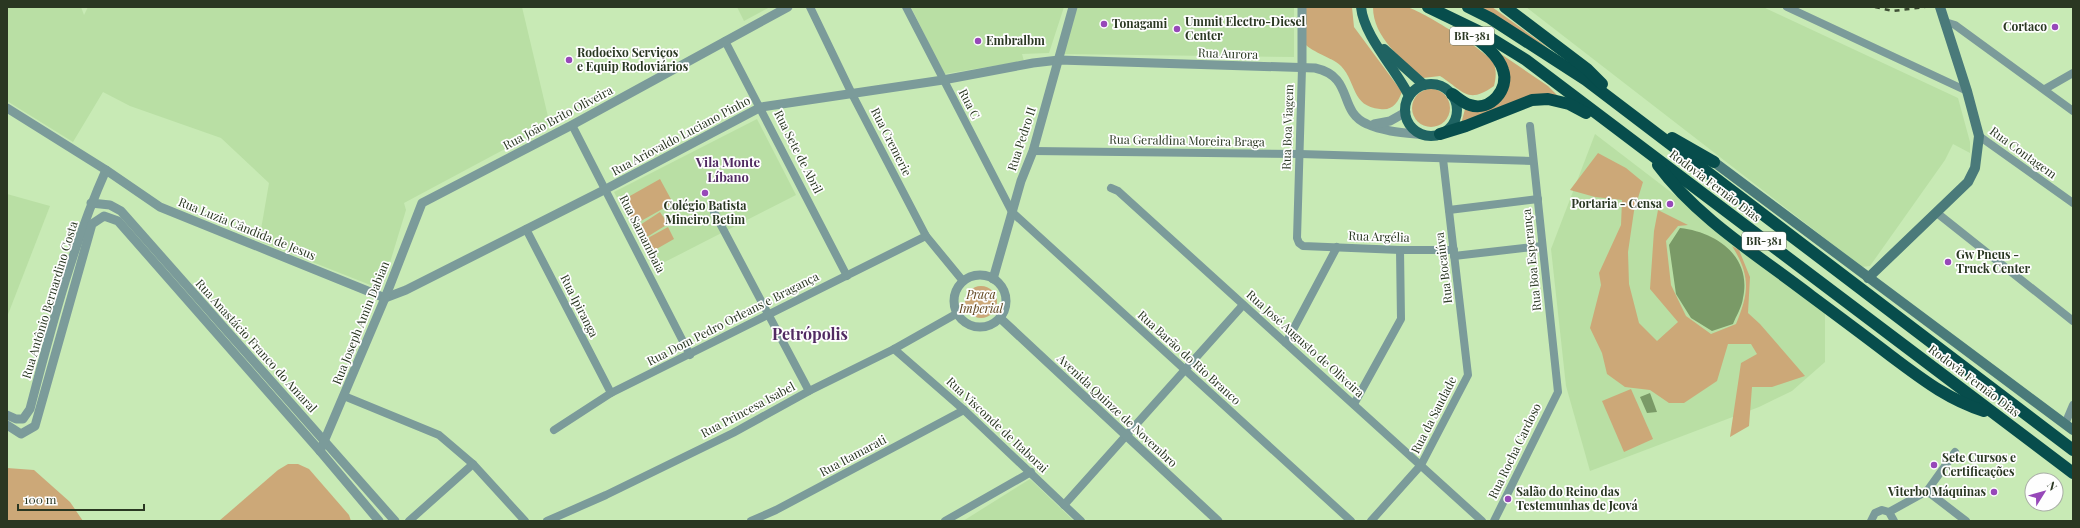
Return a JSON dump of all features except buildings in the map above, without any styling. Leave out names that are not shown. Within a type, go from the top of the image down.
[{"type":"highway","name":"BR-381","points":[[1428,7],[1484,34],[1526,60],[1628,137]]},
{"type":"highway","name":"Rodovia Fernão Dias","points":[[1468,7],[1490,18],[1586,80],[2073,450]]},
{"type":"highway","points":[[1505,7],[1587,69],[1638,120]]},
{"type":"highway","name":"BR-381","points":[[1445,15],[1481,43],[1497,59],[1504,70],[1502,90],[1488,104],[1480,107],[1469,105],[1452,94]]},
{"type":"highway","points":[[1440,134],[1466,126],[1532,100],[1548,99],[1569,104],[1628,137]]},
{"type":"highway","name":"BR-381","points":[[1652,130],[1676,140],[1714,162]]},
{"type":"highway","name":"Rodovia Fernão Dias","points":[[1628,137],[1649,153],[1673,185],[1699,210],[1832,311],[1940,392],[1962,404],[1995,415],[2073,473]]},
{"type":"highway","points":[[2053,458],[2073,477]]},
{"type":"main road","points":[[1361,7],[1362,15],[1374,39],[1409,96]]},
{"type":"main road","points":[[1868,278],[1968,182],[1975,168],[1979,136],[1968,91],[1940,7]]},
{"type":"main road","points":[[1374,39],[1387,53],[1424,85]]},
{"type":"main road","points":[[1424,85],[1439,85],[1452,94],[1457,109],[1456,117],[1447,130],[1440,134],[1425,134],[1412,126],[1406,112],[1409,96],[1418,87],[1424,85]]},
{"type":"main road","name":"Rodovia Fernão Dias","points":[[1714,162],[2069,427]]},
{"type":"street","name":"Rua João Brito Oliveira","points":[[422,203],[788,7]]},
{"type":"street","name":"Rua Cremerie","points":[[810,7],[852,94],[926,236],[963,281]]},
{"type":"street","name":"Rua C","points":[[906,7],[1012,212]]},
{"type":"street","name":"Rua Pedro II","points":[[993,279],[1020,182],[1033,151],[1073,7]]},
{"type":"street","name":"Rua Boa Viagem","points":[[1302,7],[1302,68],[1297,238],[1299,243],[1303,246]]},
{"type":"street","points":[[1787,7],[1968,91]]},
{"type":"street","points":[[1945,22],[1956,24],[2073,111]]},
{"type":"street","name":"Rua Sete de Abril","points":[[726,41],[847,276]]},
{"type":"street","name":"Rua Ariovaldo Luciano Pinho","points":[[385,298],[406,290],[606,189],[761,107],[944,80],[1033,63],[1059,60]]},
{"type":"street","name":"Rua Aurora","points":[[1059,60],[1302,68],[1327,71],[1335,77],[1350,109],[1358,118],[1367,124],[1393,131],[1425,134]]},
{"type":"street","points":[[2045,90],[2073,73]]},
{"type":"street","name":"Rua Luzia Cândida de Jesus","points":[[7,108],[106,170],[160,207],[385,298]]},
{"type":"street","points":[[1367,124],[1390,121],[1406,112]]},
{"type":"street","name":"Rua Samambaia","points":[[572,124],[690,355]]},
{"type":"street","name":"Rua Boa Esperança","points":[[1530,126],[1558,392]]},
{"type":"street","name":"Rua Contagem","points":[[1979,136],[2073,203]]},
{"type":"street","name":"Rua Geraldina Moreira Braga","points":[[1033,151],[1300,154],[1533,161]]},
{"type":"street","name":"Rua Bocaiúva","points":[[1443,159],[1468,375]]},
{"type":"street","name":"Rua Antônio Bernardino Costa","points":[[7,414],[16,419],[23,419],[28,414],[50,336],[91,203],[106,170]]},
{"type":"street","name":"Rua José Augusto de Oliveira","points":[[1112,188],[1118,191],[1482,521]]},
{"type":"street","points":[[1449,210],[1538,199]]},
{"type":"street","name":"Rua Anastácio Franco do Amaral","points":[[91,203],[110,205],[121,211],[395,521]]},
{"type":"street","name":"Rua Joseph Amin Dabian","points":[[320,451],[385,298],[422,203]]},
{"type":"street","points":[[714,212],[809,391]]},
{"type":"street","name":"Rua Barão do Rio Branco","points":[[1012,212],[1184,371],[1351,521]]},
{"type":"street","points":[[1937,213],[2073,321]]},
{"type":"street","name":"Rua Anastácio Franco do Amaral","points":[[92,224],[104,216],[118,221],[320,451],[379,521]]},
{"type":"street","name":"Rua Antônio Bernardino Costa","points":[[7,425],[21,434],[35,426],[92,224]]},
{"type":"street","name":"Rua Ipiranga","points":[[526,229],[611,393]]},
{"type":"street","name":"Rua Dom Pedro Orleans e Bragança","points":[[554,430],[611,393],[690,355],[926,236]]},
{"type":"street","name":"Rua Argélia","points":[[1303,246],[1454,253],[1542,246]]},
{"type":"street","points":[[1286,343],[1337,247]]},
{"type":"street","points":[[1354,404],[1401,319],[1400,250]]},
{"type":"street","points":[[977,275],[993,279],[1000,284],[1004,292],[1006,301],[1005,310],[1000,318],[986,327],[977,328],[969,326],[956,314],[953,305],[957,288],[963,281],[977,275]]},
{"type":"street","points":[[1064,505],[1243,305]]},
{"type":"street","name":"Rua Princesa Isabel","points":[[547,521],[733,433],[809,391],[894,349],[956,314]]},
{"type":"street","name":"Avenida Quinze de Novembro","points":[[1000,318],[1218,521]]},
{"type":"street","points":[[50,336],[60,339]]},
{"type":"street","name":"Rua Visconde de Itaborai","points":[[894,349],[964,410],[1082,521]]},
{"type":"street","name":"Rua da Saudade","points":[[1371,521],[1421,465],[1468,375]]},
{"type":"street","name":"Rua Rocha Cardoso","points":[[1494,521],[1558,392]]},
{"type":"street","points":[[344,396],[439,435],[473,464],[525,521]]},
{"type":"street","points":[[2069,427],[2073,405]]},
{"type":"street","name":"Rua Itamarati","points":[[752,521],[776,510],[964,410]]},
{"type":"street","points":[[1871,521],[1873,515],[1878,511],[1889,512],[1928,491],[1955,452]]},
{"type":"street","points":[[408,521],[473,464]]},
{"type":"street","points":[[945,521],[1031,472]]},
{"type":"street","points":[[1928,491],[1966,521]]},
{"type":"street","points":[[1889,512],[1894,521]]},
{"type":"shaded area","points":[[7,7],[81,7],[84,15],[88,7],[522,7],[550,125],[404,203],[406,210],[384,282],[378,288],[259,241],[269,183],[221,138],[130,106],[103,92],[73,142],[7,101]]},
{"type":"shaded area","points":[[737,7],[770,7],[744,21]]},
{"type":"shaded area","points":[[911,7],[1064,7],[1049,53],[1022,54],[1024,61],[944,74]]},
{"type":"shaded area","points":[[1075,7],[1294,7],[1294,57],[1060,54]]},
{"type":"shaded area","points":[[1526,7],[1763,7],[1958,98],[1970,142],[1970,153],[1953,144],[1945,160],[1870,266],[1862,267]]},
{"type":"shaded area","name":"Colégio Batista Mineiro Betim","points":[[757,119],[796,195],[653,268],[614,192]]},
{"type":"shaded area","points":[[1595,134],[1825,310],[1825,362],[1792,391],[1759,407],[1590,471],[1566,386],[1551,249]]},
{"type":"shaded area","points":[[7,194],[50,206],[7,317]]},
{"type":"shaded area","points":[[1680,228],[1694,230],[1719,241],[1729,249],[1737,259],[1742,270],[1744,283],[1742,301],[1733,324],[1712,331],[1691,318],[1676,294],[1669,245]]},
{"type":"shaded area","points":[[1650,393],[1657,412],[1647,413],[1640,397]]},
{"type":"shaded area","points":[[1030,479],[1074,521],[963,521]]},
{"type":"green space","points":[[1305,7],[1352,7],[1354,27],[1402,92],[1399,99],[1392,107],[1388,109],[1380,109],[1371,107],[1364,103],[1359,99],[1350,79],[1338,63],[1306,45]]},
{"type":"green space","points":[[1373,7],[1407,7],[1426,16],[1466,40],[1488,56],[1493,62],[1496,74],[1494,86],[1478,95],[1471,95],[1461,91],[1440,76],[1423,78],[1390,47],[1378,29],[1374,18]]},
{"type":"green space","points":[[1478,7],[1492,7],[1550,49]]},
{"type":"green space","points":[[1498,52],[1548,86],[1558,96],[1461,124],[1465,109],[1505,90]]},
{"type":"green space","points":[[1427,89],[1435,89],[1442,92],[1447,97],[1450,108],[1447,119],[1442,124],[1435,127],[1427,127],[1420,124],[1415,119],[1412,112],[1412,104],[1415,97],[1420,92]]},
{"type":"green space","points":[[1598,153],[1626,168],[1643,182],[1634,211],[1628,252],[1629,284],[1639,323],[1657,341],[1678,322],[1650,289],[1654,231],[1658,210],[1688,225],[1678,226],[1666,241],[1671,285],[1686,316],[1711,334],[1736,324],[1744,303],[1746,285],[1742,266],[1732,246],[1739,250],[1750,277],[1748,313],[1760,324],[1805,376],[1772,387],[1752,387],[1749,426],[1730,437],[1741,363],[1757,354],[1751,344],[1728,344],[1717,381],[1684,403],[1669,403],[1650,390],[1625,387],[1607,374],[1602,353],[1590,328],[1601,285],[1599,273],[1621,225],[1622,200],[1595,197],[1570,190]]},
{"type":"green space","points":[[660,179],[673,203],[634,225],[621,201]]},
{"type":"green space","points":[[660,212],[668,224],[647,237],[640,225]]},
{"type":"green space","points":[[668,227],[674,239],[653,251],[646,239]]},
{"type":"green space","name":"Praça Imperial","points":[[978,286],[984,286],[994,293],[997,302],[996,308],[990,315],[984,318],[978,318],[968,311],[965,305],[965,299],[972,289]]},
{"type":"green space","points":[[1631,389],[1653,439],[1624,452],[1602,401]]},
{"type":"green space","points":[[288,464],[298,464],[309,469],[349,515],[351,521],[219,521],[278,470]]},
{"type":"green space","points":[[7,468],[34,470],[70,502],[83,521],[7,521]]},
{"type":"railway","points":[[1875,7],[1893,11],[1925,7]]},
{"type":"place","name":"Tonagami","points":[[1104,24]]},
{"type":"place","name":"Cortaco","points":[[2055,27]]},
{"type":"place","name":"Ummit Electro-Diesel Center","points":[[1177,29]]},
{"type":"place","name":"Embralbm","points":[[978,41]]},
{"type":"place","name":"Rodoeixo Serviços e Equip Rodoviários","points":[[569,60]]},
{"type":"place","name":"Colégio Batista Mineiro Betim","points":[[705,193]]},
{"type":"place","name":"Portaria - Censa","points":[[1670,204]]},
{"type":"place","name":"Gw Pneus - Truck Center","points":[[1948,262]]},
{"type":"place","name":"Sete Cursos e Certificações","points":[[1934,465]]},
{"type":"place","name":"Viterbo Máquinas","points":[[1994,492]]},
{"type":"place","name":"Salão do Reino das Testemunhas de Jeová","points":[[1508,499]]},
{"type":"district","name":"Vila Monte Líbano","points":[[728,170]]},
{"type":"district","name":"Petrópolis","points":[[810,334]]}]
